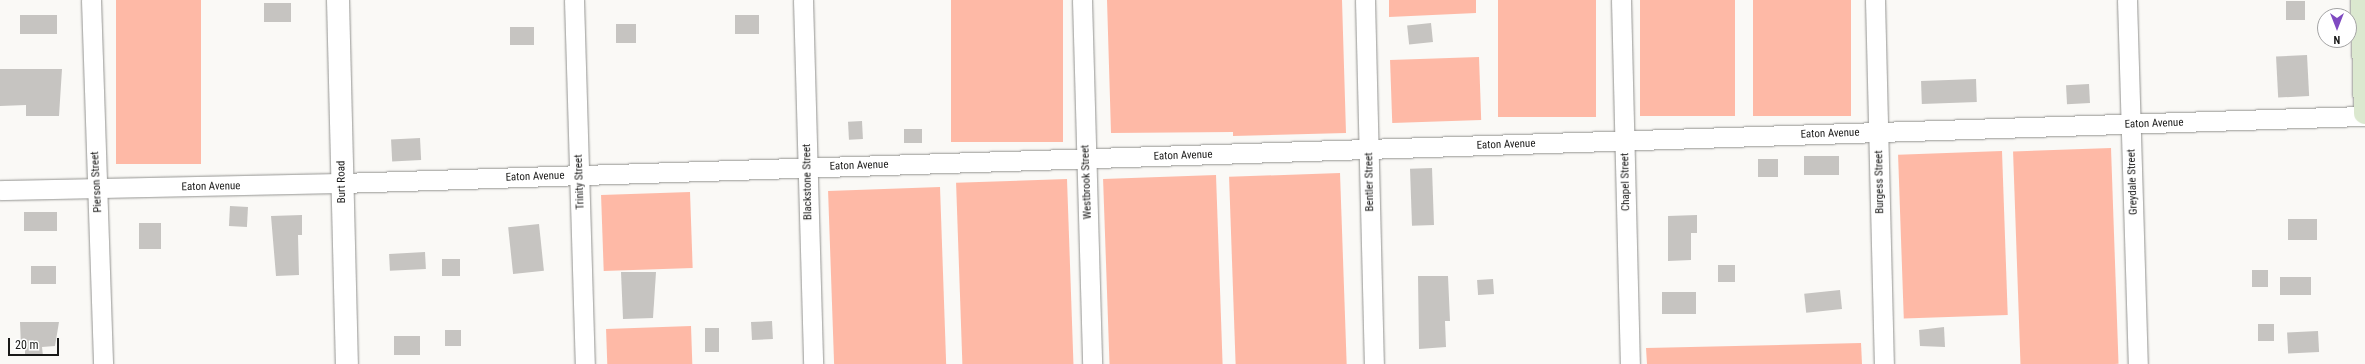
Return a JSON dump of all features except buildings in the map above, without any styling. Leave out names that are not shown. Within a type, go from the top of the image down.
[{"type":"main road","points":[[2362,0],[2365,113]]},
{"type":"street","name":"Pierson Street","points":[[91,0],[103,364]]},
{"type":"street","name":"Burt Road","points":[[338,0],[348,364]]},
{"type":"street","name":"Trinity Street","points":[[574,0],[585,364]]},
{"type":"street","name":"Blackstone Street","points":[[803,0],[813,364]]},
{"type":"street","name":"Westbrook Street","points":[[1082,0],[1092,364]]},
{"type":"street","name":"Bentler Street","points":[[1365,0],[1374,364]]},
{"type":"street","name":"Chapel Street","points":[[1621,0],[1626,141],[1630,364]]},
{"type":"street","name":"Burgess Street","points":[[1875,0],[1884,364]]},
{"type":"street","name":"Greydale Street","points":[[2128,0],[2138,364]]},
{"type":"street","name":"Eaton Avenue","points":[[0,190],[342,183],[580,176],[2365,116]]},
{"type":"shaded area","points":[[116,0],[201,0],[201,164],[116,164]]},
{"type":"shaded area","points":[[951,0],[1063,0],[1063,142],[951,142]]},
{"type":"shaded area","points":[[1107,0],[1342,0],[1346,133],[1233,136],[1233,132],[1111,133]]},
{"type":"shaded area","points":[[1389,0],[1476,0],[1476,13],[1389,17]]},
{"type":"shaded area","points":[[1498,0],[1596,0],[1596,117],[1498,117]]},
{"type":"shaded area","points":[[1640,0],[1735,0],[1735,116],[1640,116]]},
{"type":"shaded area","points":[[1753,0],[1851,0],[1851,116],[1753,116]]},
{"type":"shaded area","points":[[1479,57],[1481,120],[1392,123],[1390,60]]},
{"type":"shaded area","points":[[2111,148],[2119,364],[2020,364],[2013,151]]},
{"type":"shaded area","points":[[2002,151],[2008,315],[1904,319],[1898,155]]},
{"type":"shaded area","points":[[1340,173],[1347,364],[1236,364],[1229,177]]},
{"type":"shaded area","points":[[1216,175],[1223,364],[1110,364],[1103,179]]},
{"type":"shaded area","points":[[1067,179],[1073,364],[962,364],[956,183]]},
{"type":"shaded area","points":[[940,187],[946,364],[834,364],[828,191]]},
{"type":"shaded area","points":[[690,192],[693,268],[604,271],[601,195]]},
{"type":"shaded area","points":[[691,326],[692,364],[607,364],[606,329]]},
{"type":"shaded area","points":[[1861,343],[1862,364],[1647,364],[1646,348]]}]
